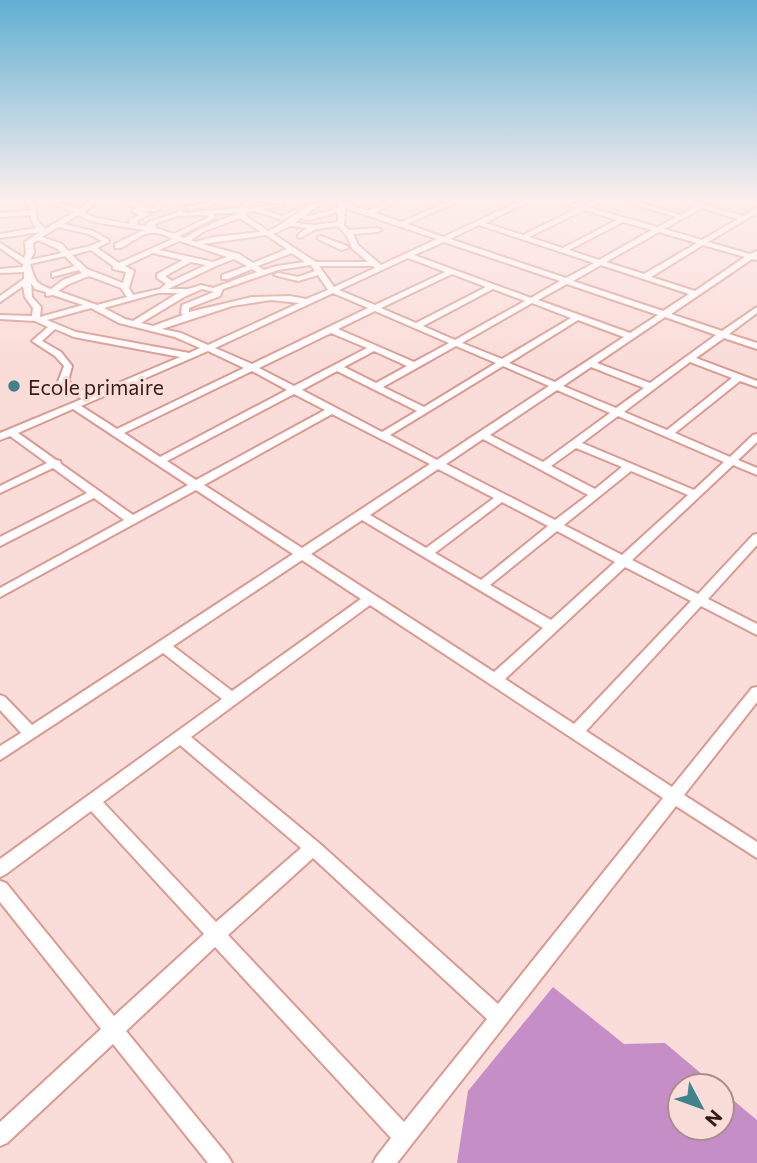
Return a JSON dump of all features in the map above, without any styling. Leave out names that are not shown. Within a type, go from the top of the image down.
[{"type":"street","points":[[11,255],[26,270],[36,286],[134,324],[156,328],[251,368],[757,630]]},
{"type":"street","points":[[29,255],[26,270],[37,320]]},
{"type":"street","points":[[0,271],[26,270],[66,255]]},
{"type":"street","points":[[70,255],[80,267],[126,287]]},
{"type":"street","points":[[103,255],[131,272],[126,287],[130,300]]},
{"type":"street","points":[[170,255],[213,264]]},
{"type":"street","points":[[171,284],[160,276],[198,255]]},
{"type":"street","points":[[231,255],[278,275],[286,274],[298,279],[318,273]]},
{"type":"street","points":[[225,277],[278,255]]},
{"type":"street","points":[[300,255],[313,264],[331,290],[373,310],[757,472]]},
{"type":"street","points":[[366,255],[378,267]]},
{"type":"street","points":[[493,255],[757,346]]},
{"type":"street","points":[[580,255],[697,294]]},
{"type":"street","points":[[378,386],[613,255]]},
{"type":"street","points":[[645,277],[681,255]]},
{"type":"street","points":[[1,317],[33,304],[51,292],[140,256]]},
{"type":"street","points":[[5,434],[190,356],[378,267],[409,256],[632,337]]},
{"type":"street","points":[[0,754],[755,256]]},
{"type":"street","points":[[37,320],[92,306],[130,300],[158,291],[213,264],[236,257]]},
{"type":"street","points":[[134,324],[201,287],[220,288],[266,272],[313,264],[378,267]]},
{"type":"street","points":[[55,275],[80,267]]},
{"type":"street","points":[[0,300],[26,270]]},
{"type":"street","points":[[117,433],[452,271]]},
{"type":"street","points":[[278,275],[288,284],[285,288]]},
{"type":"street","points":[[415,327],[493,286]]},
{"type":"street","points":[[193,317],[186,313],[185,307],[216,295],[220,288]]},
{"type":"street","points":[[158,291],[191,291]]},
{"type":"street","points":[[253,294],[264,292],[272,297]]},
{"type":"street","points":[[156,328],[272,297],[307,302]]},
{"type":"street","points":[[114,316],[130,300]]},
{"type":"street","points":[[0,306],[14,310]]},
{"type":"street","points":[[543,467],[756,311]]},
{"type":"street","points":[[1,317],[37,320],[53,327],[190,356]]},
{"type":"street","points":[[382,436],[578,317]]},
{"type":"street","points":[[53,327],[36,341],[53,349],[67,364],[63,382],[89,399]]},
{"type":"street","points":[[332,330],[415,366]]},
{"type":"street","points":[[160,461],[374,348]]},
{"type":"street","points":[[689,359],[757,384]]},
{"type":"street","points":[[590,364],[651,387]]},
{"type":"street","points":[[338,368],[423,410]]},
{"type":"street","points":[[668,434],[738,377]]},
{"type":"street","points":[[75,405],[757,850]]},
{"type":"street","points":[[0,593],[332,410]]},
{"type":"street","points":[[5,434],[56,463],[132,520]]},
{"type":"street","points":[[483,435],[595,494]]},
{"type":"street","points":[[495,680],[757,437]]},
{"type":"street","points":[[576,443],[628,468],[694,494]]},
{"type":"street","points":[[0,490],[56,463]]},
{"type":"street","points":[[482,585],[628,468]]},
{"type":"street","points":[[0,542],[95,493]]},
{"type":"street","points":[[427,553],[501,498]]},
{"type":"street","points":[[362,515],[552,627]]},
{"type":"street","points":[[576,732],[757,538]]},
{"type":"street","points":[[0,869],[370,598]]},
{"type":"street","points":[[163,646],[232,699]]},
{"type":"street","points":[[384,1163],[757,692]]},
{"type":"street","points":[[0,701],[31,734]]},
{"type":"street","points":[[180,737],[313,848],[500,1018]]},
{"type":"street","points":[[92,801],[404,1137]]},
{"type":"street","points":[[0,1136],[216,934],[313,848]]},
{"type":"street","points":[[0,889],[221,1163]]},
{"type":"shaded area","points":[[553,987],[624,1044],[665,1043],[699,1072],[666,1072],[666,1142],[736,1142],[736,1103],[757,1120],[757,1163],[457,1163],[468,1091]]},
{"type":"place","name":"Ecole primaire","points":[[14,386]]}]
